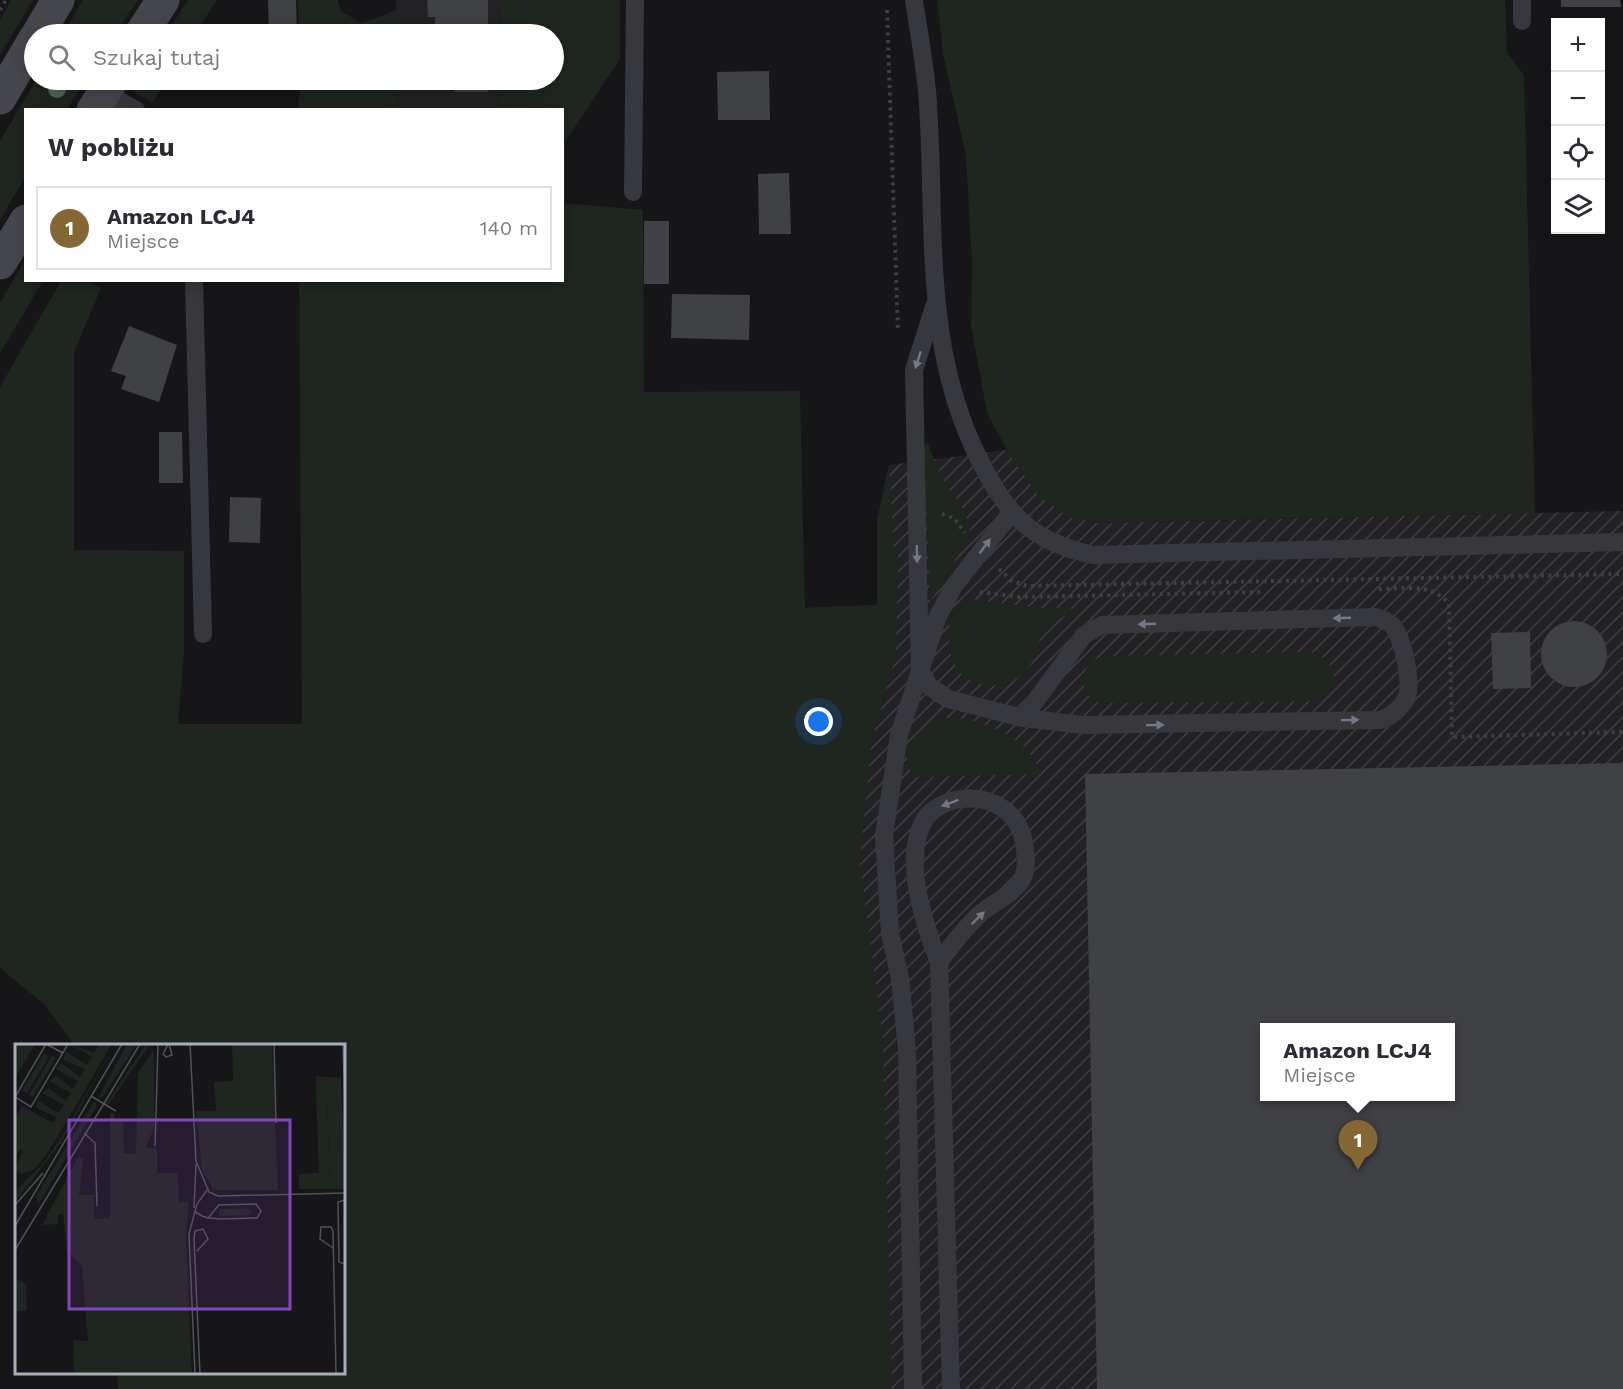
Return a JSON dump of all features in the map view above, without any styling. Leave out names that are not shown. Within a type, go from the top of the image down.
[{"type":"main road","points":[[44,24],[58,0]]},
{"type":"main road","points":[[147,24],[163,0]]},
{"type":"main road","points":[[0,98],[24,57]]},
{"type":"main road","points":[[0,263],[24,224]]},
{"type":"lane","points":[[633,192],[635,0]]},
{"type":"lane","points":[[914,0],[928,101],[935,304],[945,368],[963,428],[990,481],[1011,513],[1025,527],[1067,549],[1093,555],[1623,542]]},
{"type":"lane","points":[[1522,0],[1522,21]]},
{"type":"lane","points":[[103,94],[132,108]]},
{"type":"lane","points":[[194,282],[203,634]]},
{"type":"lane","points":[[935,304],[914,370],[920,670],[929,686],[948,699],[1023,718],[1096,726],[1381,720],[1395,714],[1407,696],[1407,667],[1401,639],[1391,623],[1376,617],[1102,625],[1084,635],[1023,718]]},
{"type":"lane","points":[[913,1389],[907,1049],[900,978],[890,933],[884,836],[899,735],[938,616],[954,586],[1011,513]]},
{"type":"lane","points":[[939,962],[981,914],[1014,889],[1023,877],[1026,864],[1024,841],[1017,821],[1000,804],[986,799],[970,797],[948,802],[928,815],[918,839],[915,877],[929,936],[939,962],[951,1389]]},
{"type":"path","points":[[0,10],[6,0]]},
{"type":"path","points":[[887,0],[898,335]]},
{"type":"shaded area","points":[[11,0],[33,0],[0,55],[0,20]]},
{"type":"shaded area","points":[[83,0],[138,0],[122,24],[69,24]]},
{"type":"shaded area","points":[[188,0],[217,0],[201,24],[172,24]]},
{"type":"shaded area","points":[[298,0],[338,0],[341,11],[362,23],[397,10],[397,24],[299,24]]},
{"type":"shaded area","points":[[396,0],[500,0],[499,24],[397,24]]},
{"type":"shaded area","points":[[500,0],[620,0],[620,59],[565,142],[565,203],[643,210],[644,392],[800,391],[805,608],[877,605],[877,521],[889,465],[894,546],[898,556],[896,654],[871,745],[860,862],[883,1040],[892,1389],[118,1389],[117,1374],[345,1374],[345,1044],[73,1044],[45,1005],[0,968],[0,387],[60,282],[89,282],[101,288],[74,352],[74,550],[184,551],[184,653],[178,724],[302,724],[299,282],[564,282],[564,108],[497,108],[498,90],[564,90],[564,24],[499,24]]},
{"type":"shaded area","points":[[937,0],[1505,0],[1507,53],[1524,75],[1535,513],[1098,523],[1068,517],[1038,495],[1007,450],[987,413],[971,325],[972,262],[966,155],[943,54]]},
{"type":"shaded area","points":[[30,90],[79,90],[68,108],[24,108],[24,179],[0,220],[0,141]]},
{"type":"shaded area","points":[[132,90],[160,90],[152,103]]},
{"type":"shaded area","points":[[300,90],[398,90],[399,108],[298,108]]},
{"type":"shaded area","points":[[398,90],[498,90],[497,108],[399,108]]},
{"type":"shaded area","points":[[24,262],[24,282],[42,282],[0,353],[0,303]]},
{"type":"shaded area","points":[[927,442],[948,488],[962,507],[970,527],[970,535],[930,602],[924,445]]},
{"type":"shaded area","points":[[1007,450],[1039,495],[1098,523],[1623,511],[1623,1389],[835,1389],[805,608],[877,605],[877,521],[889,465]]},
{"type":"shaded area","points":[[970,599],[1037,608],[1082,609],[1058,620],[1046,630],[1025,672],[1008,682],[989,685],[970,680],[962,674],[951,656],[950,622]]},
{"type":"shaded area","points":[[1311,652],[1328,662],[1334,674],[1330,688],[1316,701],[1099,703],[1089,695],[1083,683],[1088,665],[1095,659],[1108,656]]},
{"type":"shaded area","points":[[944,718],[973,721],[1002,732],[1026,749],[1041,774],[915,777],[909,768],[908,749],[925,727]]},
{"type":"building","points":[[268,0],[296,0],[297,24],[269,24]]},
{"type":"building","points":[[427,0],[488,0],[488,24],[435,24],[435,17],[428,17]]},
{"type":"building","points":[[1561,0],[1620,0],[1621,7],[1561,7]]},
{"type":"building","points":[[769,71],[770,120],[718,120],[717,72]]},
{"type":"building","points":[[454,90],[488,90],[488,92],[454,92]]},
{"type":"building","points":[[789,173],[791,234],[759,234],[758,174]]},
{"type":"building","points":[[644,221],[669,221],[669,284],[644,284]]},
{"type":"building","points":[[672,294],[750,295],[749,340],[671,338]]},
{"type":"building","points":[[129,326],[177,345],[159,402],[121,389],[126,376],[111,371]]},
{"type":"building","points":[[159,432],[182,432],[183,483],[159,483]]},
{"type":"building","points":[[230,497],[261,498],[260,543],[229,542]]},
{"type":"building","points":[[1574,621],[1587,623],[1602,636],[1607,654],[1605,667],[1592,682],[1574,687],[1561,685],[1546,672],[1541,654],[1543,641],[1556,626]]},
{"type":"building","points":[[1530,632],[1531,688],[1493,689],[1491,633]]},
{"type":"building","points":[[1623,763],[1623,1389],[1097,1389],[1085,774]]},
{"type":"place","name":"Amazon LCJ4","points":[[1358,1170]]}]
